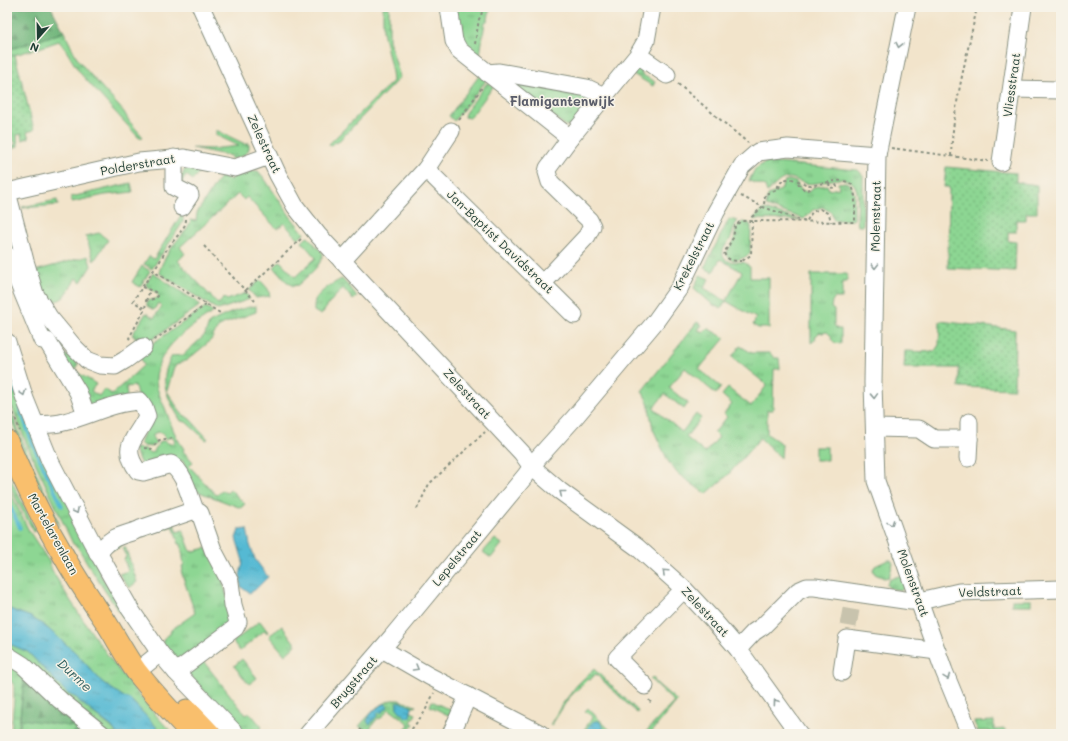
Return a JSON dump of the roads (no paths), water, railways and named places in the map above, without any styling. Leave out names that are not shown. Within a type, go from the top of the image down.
[{"type":"main road","name":"Martelarenlaan","points":[[7,441],[33,501],[72,571],[137,672],[192,734]]},
{"type":"main road","name":"Martelarenlaan","points":[[106,622],[153,659],[210,734]]},
{"type":"street","name":"Zelestraat","points":[[201,7],[269,156],[295,206],[313,228],[342,261],[522,453],[532,467],[579,506],[637,547],[684,589],[738,649],[797,733]]},
{"type":"street","points":[[449,7],[454,41],[459,50],[570,138]]},
{"type":"street","points":[[543,283],[587,236],[592,226],[589,220],[550,182],[547,172],[548,168],[570,138],[638,54],[646,41],[652,7]]},
{"type":"street","name":"Molenstraat","points":[[907,7],[877,151],[873,383],[876,481],[937,651],[970,734]]},
{"type":"street","name":"Vliesstraat","points":[[1001,162],[1022,7]]},
{"type":"street","points":[[638,54],[667,75]]},
{"type":"street","points":[[480,67],[492,72],[587,88],[604,96]]},
{"type":"street","points":[[512,92],[518,76]]},
{"type":"street","points":[[1012,89],[1061,90]]},
{"type":"street","points":[[342,261],[426,169],[451,131]]},
{"type":"street","name":"Krekelstraat","points":[[532,467],[538,458],[575,417],[655,322],[680,287],[716,212],[742,166],[758,152],[788,148],[877,151]]},
{"type":"street","name":"Polderstraat","points":[[7,192],[140,162],[184,158],[235,168],[269,156]]},
{"type":"street","points":[[174,158],[174,187],[190,195],[182,206]]},
{"type":"street","name":"Jan-Baptist Davidstraat","points":[[426,169],[574,315]]},
{"type":"street","points":[[7,192],[35,294],[49,317],[74,347],[87,360],[100,365],[115,366],[143,347]]},
{"type":"street","points":[[7,255],[42,340],[48,341],[78,392],[86,414]]},
{"type":"street","points":[[7,342],[25,399],[50,461],[98,554],[144,631],[153,659],[176,672],[236,734]]},
{"type":"street","points":[[36,425],[64,423],[86,414],[129,402],[140,401],[144,407],[147,416],[131,442],[128,450],[132,464],[138,472],[172,464],[177,469],[183,478],[195,510],[200,513],[213,550],[230,582],[233,605],[238,622],[236,628],[176,672]]},
{"type":"street","points":[[968,458],[969,422]]},
{"type":"street","points":[[875,428],[919,429],[934,439],[969,440]]},
{"type":"street","name":"Lepelstraat","points":[[382,649],[532,467]]},
{"type":"street","points":[[98,554],[105,544],[111,539],[195,510]]},
{"type":"street","name":"Veldstraat","points":[[738,649],[754,632],[763,626],[798,591],[803,588],[815,587],[853,598],[920,601],[959,592],[1061,589]]},
{"type":"street","points":[[645,686],[617,658],[684,589]]},
{"type":"street","points":[[842,672],[847,633],[937,651]]},
{"type":"street","name":"Brugstraat","points":[[308,734],[382,649],[439,681],[541,734]]},
{"type":"street","points":[[7,655],[23,665],[60,700],[102,734]]},
{"type":"street","points":[[451,734],[468,696]]},
{"type":"water","points":[[247,529],[250,545],[255,559],[268,577],[255,590],[249,593],[241,587],[240,575],[243,561],[236,538],[239,530]]},
{"type":"water","name":"Durme","points":[[7,608],[31,617],[45,626],[76,653],[102,682],[124,697],[130,699],[163,734],[117,734],[112,727],[77,698],[68,694],[28,652],[7,643]]},
{"type":"water","points":[[396,702],[401,702],[412,707],[410,717],[405,717],[397,708]]},
{"type":"water","points":[[384,704],[388,707],[381,713],[378,712],[377,716],[370,724],[367,722],[373,711]]},
{"type":"water","points":[[595,721],[599,721],[604,728],[600,731],[595,729],[588,733],[587,731],[589,726]]},
{"type":"waterway","points":[[7,372],[14,392]]},
{"type":"waterway","points":[[20,409],[33,445],[62,506]]},
{"type":"waterway","points":[[7,500],[20,528]]},
{"type":"tunnel","points":[[848,626],[852,604]]},
{"type":"district","name":"Flamigantenwijk","points":[[562,101]]}]
